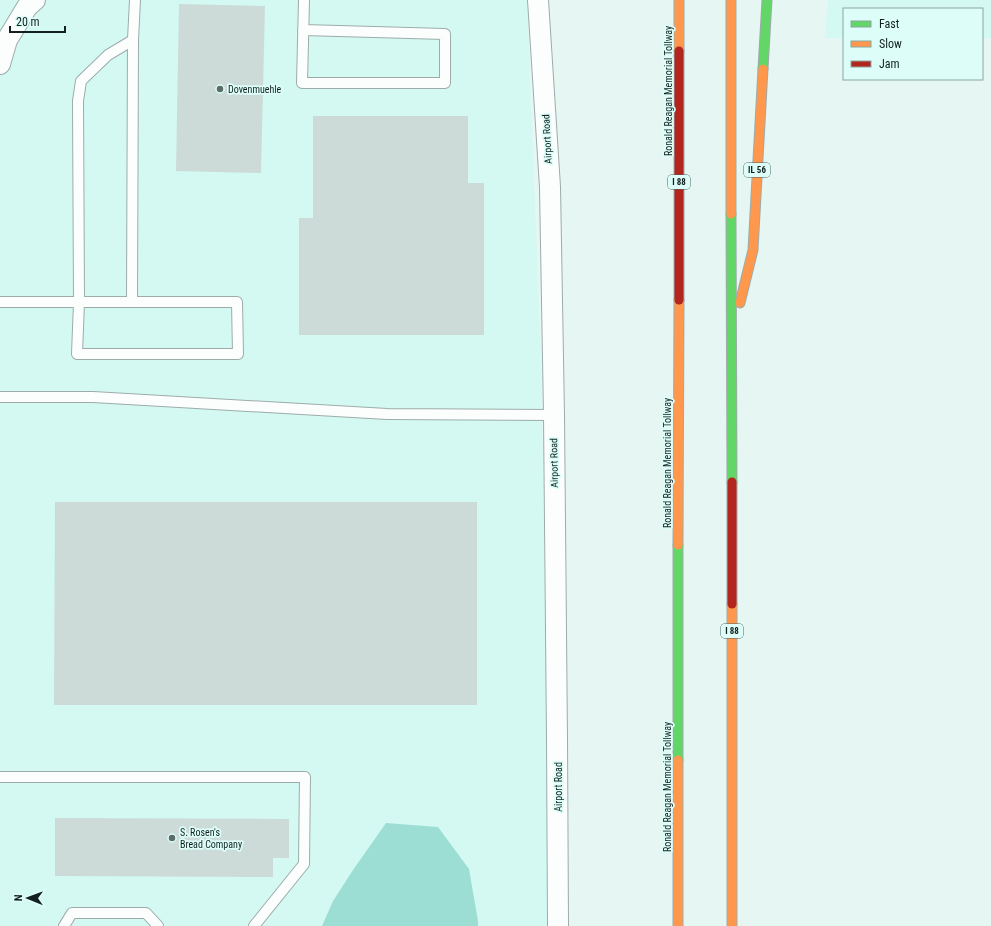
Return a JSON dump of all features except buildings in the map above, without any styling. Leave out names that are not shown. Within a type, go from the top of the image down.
[{"type":"highway","name":"Ronald Reagan Memorial Tollway","points":[[678,926],[679,0]]},
{"type":"highway","name":"I 88","points":[[731,0],[732,926]]},
{"type":"highway","name":"IL 56","points":[[732,337],[753,250],[767,0]]},
{"type":"street","name":"Airport Road","points":[[538,0],[550,187],[558,739],[558,926]]},
{"type":"street","points":[[0,64],[7,40],[28,2]]},
{"type":"lane","points":[[132,302],[133,40],[135,0]]},
{"type":"lane","points":[[303,30],[445,34],[445,83],[302,83],[303,30],[304,0]]},
{"type":"lane","points":[[0,302],[79,302],[132,302],[237,302],[238,354],[77,354],[79,302],[78,101],[81,81],[108,55],[133,40]]},
{"type":"lane","points":[[0,397],[93,397],[387,414],[554,415]]},
{"type":"lane","points":[[0,777],[305,777],[304,864],[254,926]]},
{"type":"lane","points":[[64,926],[72,913],[146,913],[158,926]]},
{"type":"shaded area","points":[[0,0],[527,0],[541,361],[549,821],[549,926],[0,926]]},
{"type":"shaded area","points":[[828,0],[991,0],[991,38],[983,38],[983,8],[843,8],[843,38],[825,38]]},
{"type":"shaded area","points":[[386,823],[438,827],[469,869],[478,926],[322,926],[333,901]]},
{"type":"traffic: fast","points":[[763,69],[767,0]]},
{"type":"traffic: fast","points":[[731,214],[732,482]]},
{"type":"traffic: fast","points":[[678,545],[678,760]]},
{"type":"traffic: slow","points":[[679,0],[679,51]]},
{"type":"traffic: slow","points":[[731,0],[731,214]]},
{"type":"traffic: slow","points":[[740,303],[753,250],[763,69]]},
{"type":"traffic: slow","points":[[678,545],[679,300]]},
{"type":"traffic: slow","points":[[732,604],[732,926]]},
{"type":"traffic: slow","points":[[678,760],[678,926]]},
{"type":"traffic: jam","points":[[679,51],[679,300]]},
{"type":"traffic: jam","points":[[732,482],[732,604]]},
{"type":"place","name":"Dovenmuehle","points":[[220,89]]},
{"type":"place","name":"S. Rosen's Bread Company","points":[[172,838]]}]
